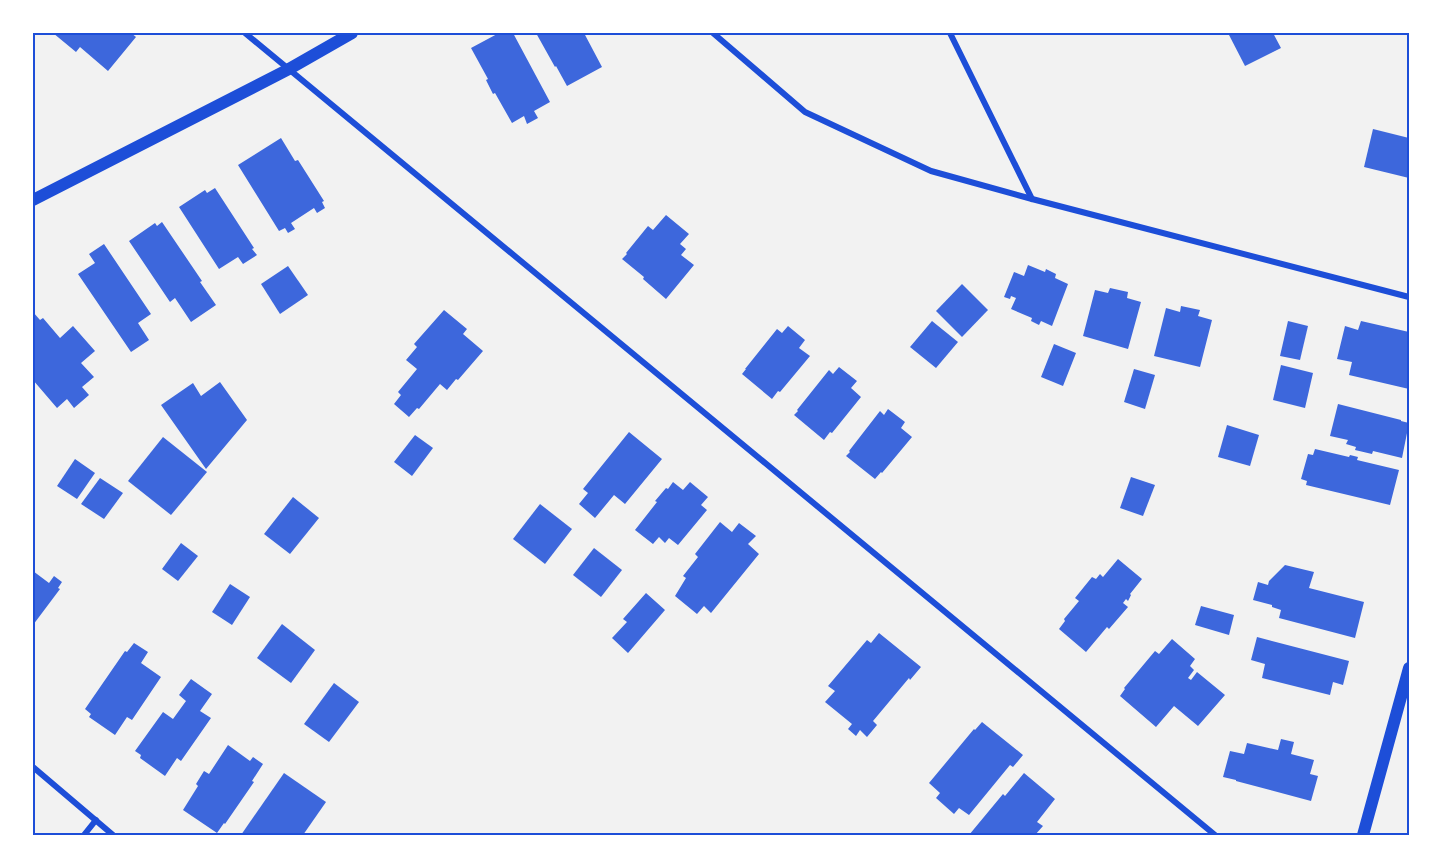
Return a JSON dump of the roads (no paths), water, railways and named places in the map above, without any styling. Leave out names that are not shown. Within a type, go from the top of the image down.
[{"type":"main road","points":[[33,200],[289,69],[352,33]]},
{"type":"main road","points":[[1363,835],[1409,668]]},
{"type":"street","points":[[245,33],[1215,835]]},
{"type":"street","points":[[713,33],[805,112],[931,171],[1409,297]]},
{"type":"street","points":[[950,33],[1032,199]]},
{"type":"street","points":[[33,768],[113,835]]},
{"type":"street","points":[[84,835],[96,820]]}]
